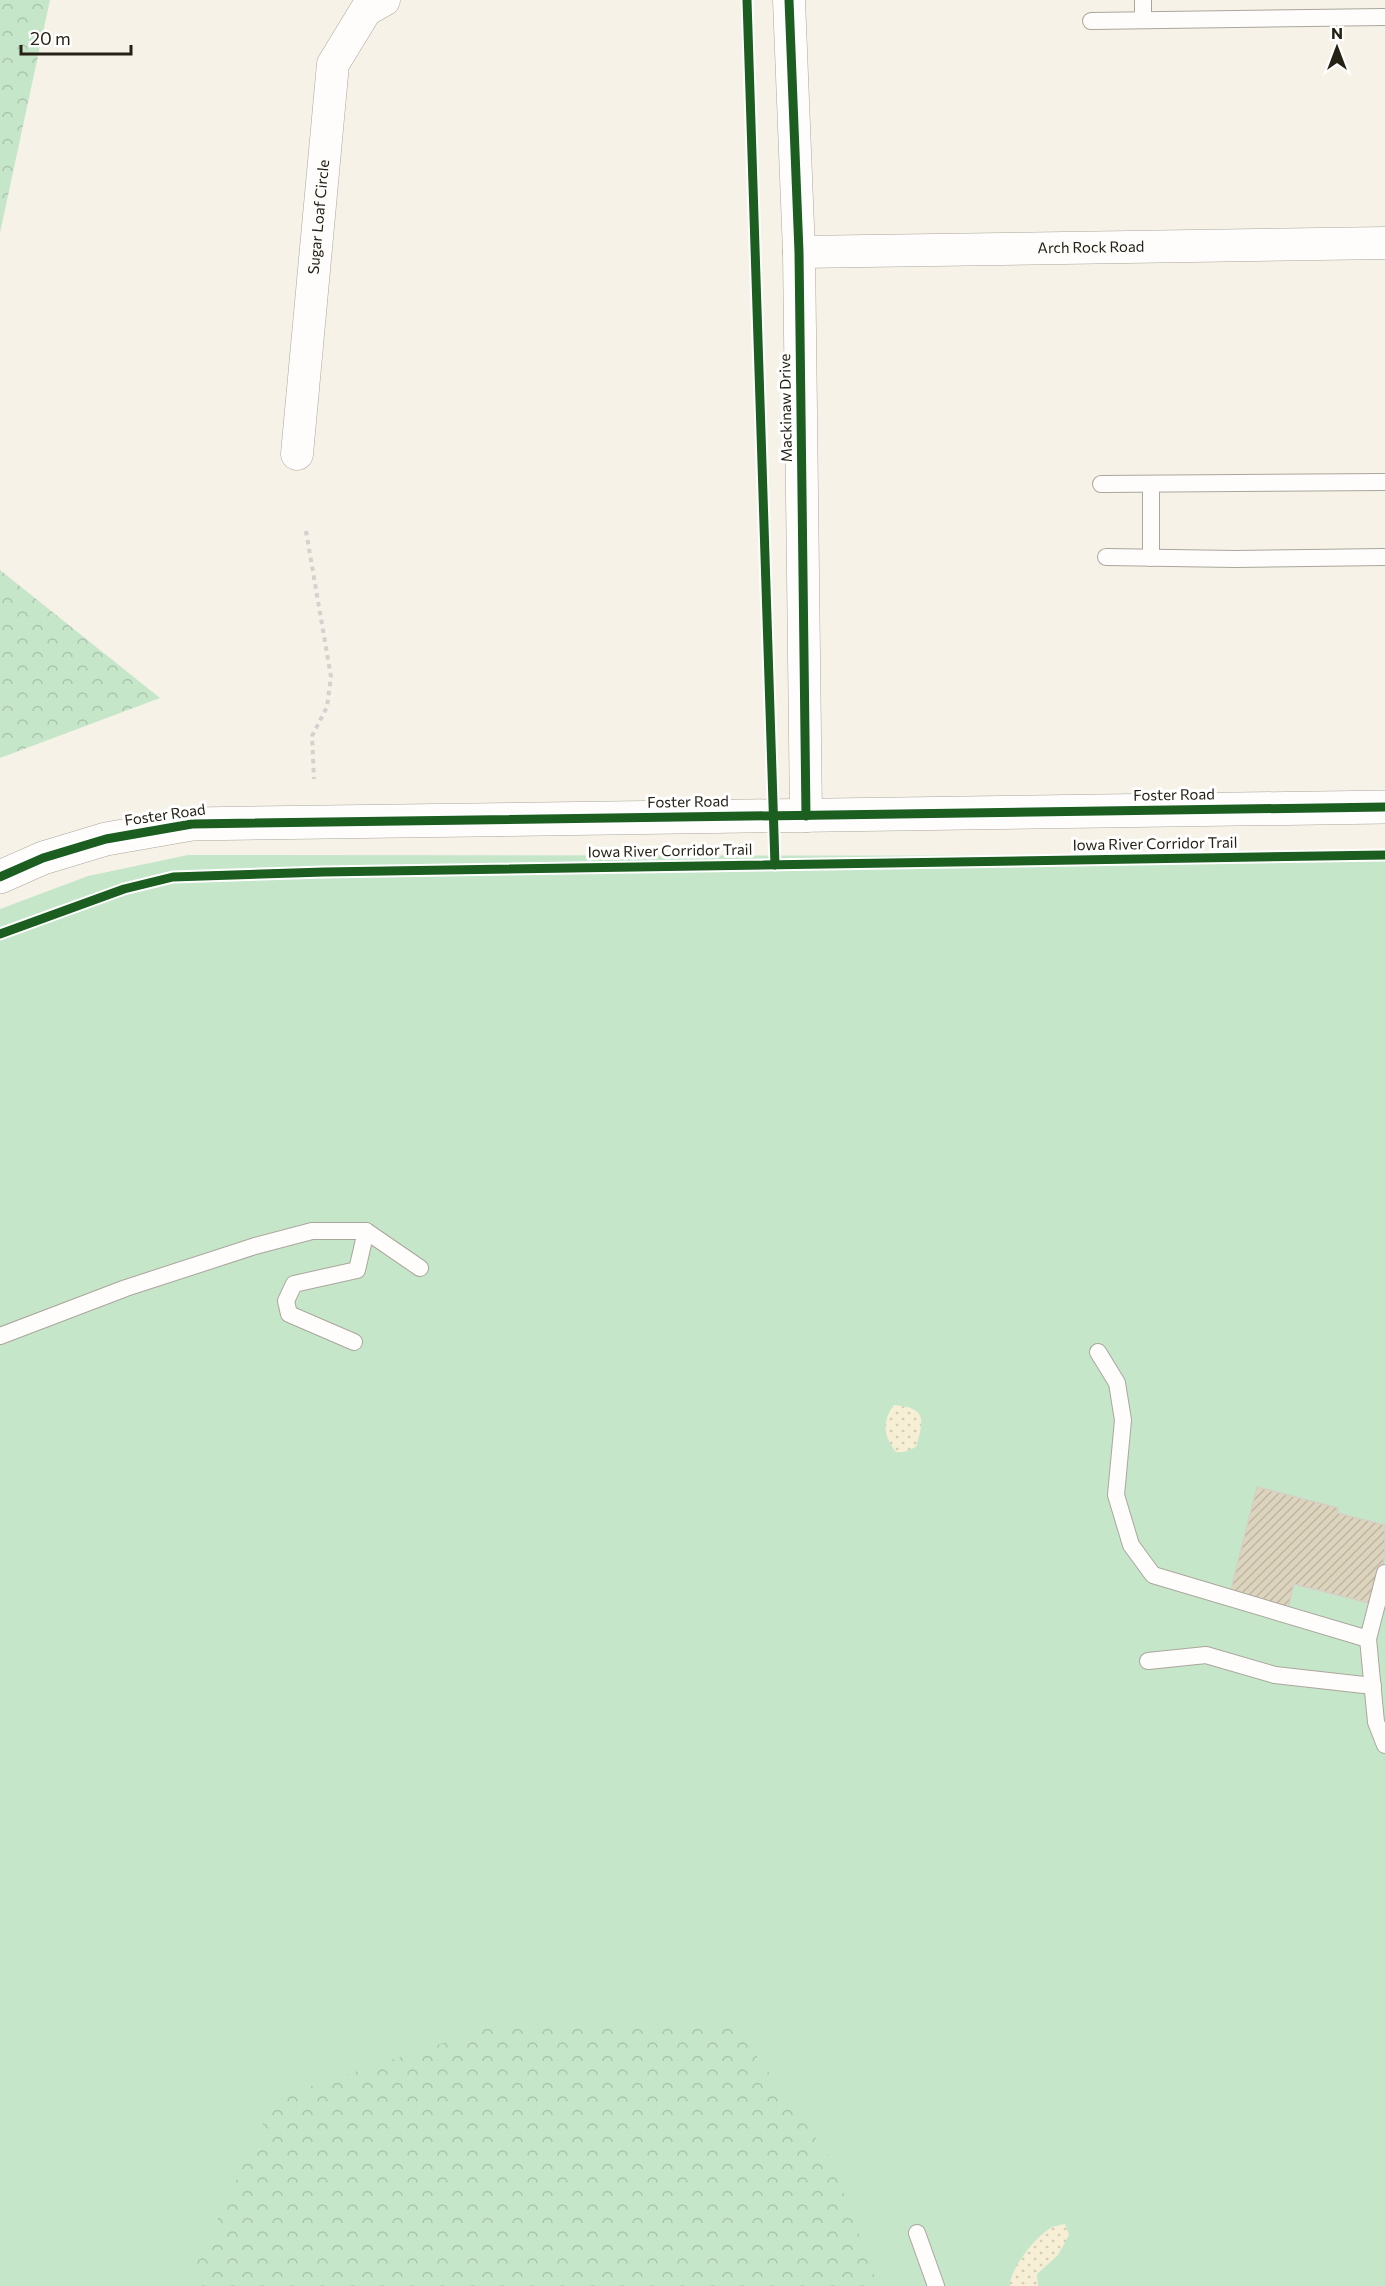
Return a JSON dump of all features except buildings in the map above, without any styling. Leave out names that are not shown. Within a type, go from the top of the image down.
[{"type":"street","name":"Sugar Loaf Circle","points":[[297,454],[333,64],[366,10],[384,0]]},
{"type":"street","name":"Mackinaw Drive","points":[[789,0],[799,252],[806,816]]},
{"type":"street","name":"Arch Rock Road","points":[[799,252],[1385,243]]},
{"type":"street","name":"Foster Road","points":[[0,877],[43,858],[106,839],[192,824],[1385,807]]},
{"type":"lane","points":[[1143,0],[1143,20]]},
{"type":"lane","points":[[1090,21],[1385,17]]},
{"type":"lane","points":[[1101,484],[1385,482]]},
{"type":"lane","points":[[1151,485],[1151,558]]},
{"type":"lane","points":[[1106,557],[1385,557]]},
{"type":"lane","points":[[0,1336],[126,1288],[255,1246],[312,1231],[366,1231],[420,1268]]},
{"type":"lane","points":[[354,1342],[289,1314],[286,1301],[294,1284],[357,1270],[366,1231]]},
{"type":"lane","points":[[1098,1352],[1117,1383],[1123,1420],[1116,1495],[1131,1545],[1153,1575],[1368,1639]]},
{"type":"lane","points":[[1385,1573],[1368,1639],[1376,1722],[1385,1745]]},
{"type":"lane","points":[[1148,1661],[1206,1655],[1275,1675],[1373,1686]]},
{"type":"lane","points":[[917,2233],[936,2286]]},
{"type":"path","points":[[306,531],[331,677],[327,707],[312,736],[314,779]]},
{"type":"green space","points":[[0,0],[50,0],[0,233]]},
{"type":"green space","points":[[0,570],[160,698],[0,758]]},
{"type":"green space","points":[[188,855],[1385,856],[1385,2286],[0,2286],[0,909],[88,876]]},
{"type":"green space","points":[[735,2026],[831,2159],[878,2286],[202,2286],[195,2267],[275,2098],[486,2029]]},
{"type":"sand","points":[[894,1405],[912,1409],[918,1412],[920,1417],[921,1429],[916,1447],[904,1452],[896,1452],[887,1435],[887,1417]]},
{"type":"sand","points":[[1065,2224],[1069,2235],[1058,2255],[1037,2274],[1038,2286],[1010,2286],[1014,2271],[1031,2246],[1051,2228]]},
{"type":"cycle path","points":[[747,0],[775,865]]},
{"type":"cycle path","points":[[789,0],[799,252],[806,816]]},
{"type":"cycle path","points":[[0,877],[43,858],[106,839],[192,824],[1385,807]]},
{"type":"cycle path","name":"Iowa River Corridor Trail","points":[[0,934],[124,889],[173,877],[324,872],[1385,855]]}]
